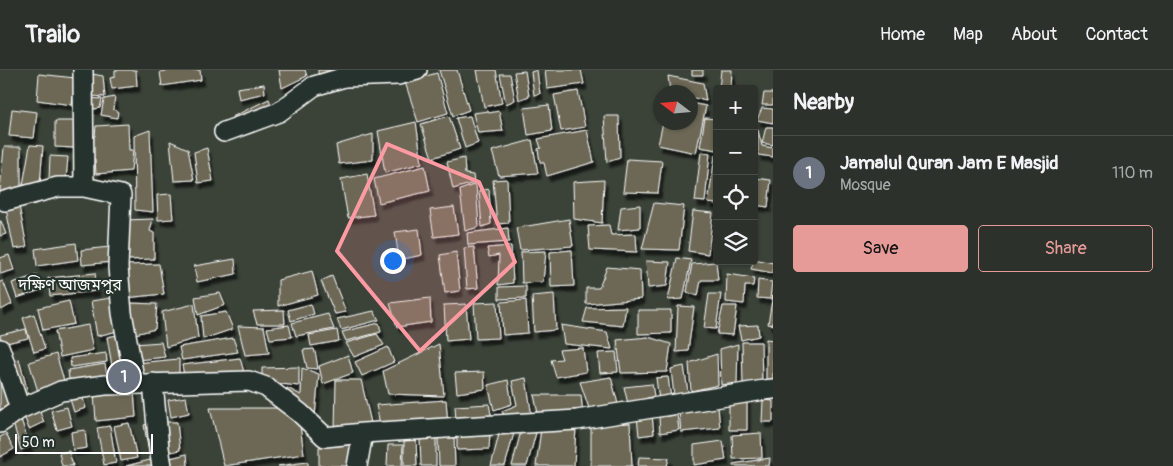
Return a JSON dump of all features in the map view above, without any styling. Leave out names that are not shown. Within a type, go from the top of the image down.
[{"type":"street","points":[[83,70],[84,187]]},
{"type":"street","points":[[224,132],[279,112],[314,86],[345,77],[398,75],[417,70]]},
{"type":"street","points":[[5,201],[58,187],[84,187],[121,195],[118,267],[122,313],[144,383],[162,466]]},
{"type":"street","points":[[0,350],[20,408]]},
{"type":"street","points":[[0,423],[20,408],[61,391],[105,385],[144,383],[249,381],[266,387],[300,413],[325,437],[577,420],[773,390]]},
{"type":"street","points":[[357,466],[363,433]]},
{"type":"highlighted area","points":[[387,144],[479,182],[515,262],[420,351],[337,251]]},
{"type":"building","points":[[115,70],[136,70],[137,86],[112,89],[110,78],[115,77]]},
{"type":"building","points":[[200,70],[201,80],[162,86],[160,72]]},
{"type":"building","points":[[279,70],[305,70],[307,76],[282,88]]},
{"type":"building","points":[[318,70],[334,70],[334,75],[318,77]]},
{"type":"building","points":[[439,70],[457,70],[469,110],[453,116]]},
{"type":"building","points":[[477,70],[496,70],[502,103],[484,107]]},
{"type":"building","points":[[537,70],[540,94],[534,95],[531,72]]},
{"type":"building","points":[[545,70],[581,70],[584,84],[547,89]]},
{"type":"building","points":[[692,70],[703,70],[703,75],[692,75]]},
{"type":"building","points":[[721,70],[732,70],[731,85],[719,85]]},
{"type":"building","points":[[525,71],[529,96],[519,100],[514,72]]},
{"type":"building","points":[[437,73],[448,113],[418,122],[405,82]]},
{"type":"building","points":[[39,74],[75,78],[72,105],[37,100]]},
{"type":"building","points":[[92,74],[103,76],[105,97],[92,96]]},
{"type":"building","points":[[500,74],[510,74],[515,100],[506,104]]},
{"type":"building","points":[[668,76],[703,83],[706,101],[698,99],[698,85],[669,85]]},
{"type":"building","points":[[264,84],[265,93],[239,99],[237,88]]},
{"type":"building","points":[[578,91],[585,127],[561,131],[554,95]]},
{"type":"building","points":[[764,93],[773,93],[773,105],[762,105]]},
{"type":"building","points":[[115,97],[113,109],[118,112],[117,118],[101,115],[104,99]]},
{"type":"building","points":[[88,98],[102,99],[100,108],[88,110]]},
{"type":"building","points":[[269,99],[272,107],[235,125],[232,117]]},
{"type":"building","points":[[698,104],[706,106],[696,153],[658,145],[661,130],[698,130]]},
{"type":"building","points":[[549,105],[552,131],[528,135],[524,108]]},
{"type":"building","points":[[762,108],[773,109],[773,123],[758,120]]},
{"type":"building","points":[[12,109],[37,112],[34,138],[9,136]]},
{"type":"building","points":[[488,111],[489,113],[499,111],[503,131],[478,133],[473,113]]},
{"type":"building","points":[[449,116],[460,149],[432,158],[421,124]]},
{"type":"building","points":[[470,116],[478,143],[465,148],[456,118]]},
{"type":"building","points":[[604,116],[619,116],[620,158],[607,162]]},
{"type":"building","points":[[705,118],[713,119],[713,149],[700,147]]},
{"type":"building","points":[[55,121],[75,121],[74,148],[55,147]]},
{"type":"building","points":[[416,122],[422,163],[385,173],[378,131]]},
{"type":"building","points":[[128,124],[129,150],[133,150],[131,171],[96,174],[95,159],[89,160],[90,136],[95,136],[96,126]]},
{"type":"building","points":[[766,127],[773,127],[773,145],[762,143]]},
{"type":"building","points":[[150,130],[153,212],[135,210],[134,136]]},
{"type":"building","points":[[587,130],[594,162],[547,176],[544,163],[540,162],[538,149],[541,148],[538,139]]},
{"type":"building","points":[[758,130],[762,146],[773,148],[773,157],[758,155]]},
{"type":"building","points":[[373,134],[373,160],[339,164],[336,145]]},
{"type":"building","points":[[532,140],[538,173],[499,176],[492,151]]},
{"type":"building","points":[[170,141],[188,149],[194,180],[174,181]]},
{"type":"building","points":[[30,145],[43,146],[40,185],[23,185]]},
{"type":"building","points":[[4,147],[21,147],[21,192],[0,192]]},
{"type":"building","points":[[207,148],[213,181],[198,183],[194,152]]},
{"type":"building","points":[[701,152],[710,153],[705,202],[695,201]]},
{"type":"building","points":[[50,156],[68,157],[66,180],[49,179]]},
{"type":"building","points":[[464,158],[465,174],[473,175],[474,183],[453,189],[447,162]]},
{"type":"building","points":[[627,159],[662,161],[658,193],[623,192]]},
{"type":"building","points":[[425,166],[430,191],[379,203],[374,179]]},
{"type":"building","points":[[713,169],[713,204],[708,203]]},
{"type":"building","points":[[367,174],[374,215],[348,218],[341,179]]},
{"type":"building","points":[[758,178],[771,180],[768,207],[758,206]]},
{"type":"building","points":[[507,179],[509,223],[497,224],[493,180]]},
{"type":"building","points":[[604,180],[602,223],[574,219],[573,182]]},
{"type":"building","points":[[476,184],[479,227],[465,231],[460,190]]},
{"type":"building","points":[[489,189],[491,224],[482,227],[479,191]]},
{"type":"building","points":[[171,194],[173,219],[158,220],[157,195]]},
{"type":"building","points":[[654,203],[684,206],[679,250],[642,249]]},
{"type":"building","points":[[640,205],[640,228],[618,230],[621,207]]},
{"type":"building","points":[[19,206],[27,247],[14,249],[6,209]]},
{"type":"building","points":[[454,207],[458,234],[434,237],[430,210]]},
{"type":"building","points":[[693,211],[713,213],[708,254],[688,251]]},
{"type":"building","points":[[153,219],[150,231],[154,233],[154,259],[126,260],[125,220]]},
{"type":"building","points":[[569,219],[573,246],[520,250],[516,228]]},
{"type":"building","points":[[0,221],[6,234],[0,236]]},
{"type":"building","points":[[609,225],[611,235],[636,234],[637,252],[590,250],[588,226]]},
{"type":"building","points":[[508,228],[509,242],[468,245],[467,233]]},
{"type":"building","points":[[419,229],[422,255],[399,260],[395,232]]},
{"type":"building","points":[[76,243],[78,260],[37,266],[35,249]]},
{"type":"building","points":[[511,246],[513,283],[498,285],[499,255],[489,257],[487,248]]},
{"type":"building","points":[[110,247],[112,262],[82,265],[81,250]]},
{"type":"building","points":[[474,247],[478,288],[467,289],[464,248]]},
{"type":"building","points":[[572,250],[574,286],[551,287],[550,252]]},
{"type":"building","points":[[546,251],[543,282],[522,283],[521,252]]},
{"type":"building","points":[[456,252],[460,291],[445,293],[440,255]]},
{"type":"building","points":[[9,255],[14,270],[0,274],[0,258]]},
{"type":"building","points":[[677,258],[691,260],[683,299],[668,300]]},
{"type":"building","points":[[235,259],[236,274],[197,282],[194,266]]},
{"type":"building","points":[[758,260],[773,263],[773,273],[751,269],[752,265],[758,265]]},
{"type":"building","points":[[646,261],[670,262],[667,286],[648,288]]},
{"type":"building","points":[[713,262],[713,265],[716,265],[718,280],[701,280],[698,296],[687,292],[692,264]]},
{"type":"building","points":[[159,264],[164,294],[125,298],[123,265]]},
{"type":"building","points":[[607,267],[640,270],[641,299],[586,304],[586,288],[599,288]]},
{"type":"building","points":[[312,271],[318,295],[278,306],[278,280]]},
{"type":"building","points":[[95,273],[97,291],[50,296],[48,278]]},
{"type":"building","points":[[727,274],[754,278],[753,286],[745,286],[744,304],[726,302]]},
{"type":"building","points":[[37,275],[41,290],[17,298],[12,283]]},
{"type":"building","points":[[332,276],[346,312],[335,314],[321,281]]},
{"type":"building","points":[[758,280],[772,282],[770,299],[757,298]]},
{"type":"building","points":[[3,281],[12,304],[1,310],[0,282]]},
{"type":"building","points":[[526,286],[526,298],[499,299],[499,287]]},
{"type":"building","points":[[220,293],[225,305],[198,315],[195,297]]},
{"type":"building","points":[[554,294],[556,330],[534,332],[532,296]]},
{"type":"building","points":[[709,294],[721,294],[716,329],[704,328]]},
{"type":"building","points":[[773,294],[773,325],[768,324]]},
{"type":"building","points":[[118,297],[122,330],[97,336],[91,301]]},
{"type":"building","points":[[430,298],[431,322],[397,327],[390,303]]},
{"type":"building","points":[[526,300],[528,333],[503,335],[501,302]]},
{"type":"building","points":[[69,301],[74,324],[43,330],[38,308]]},
{"type":"building","points":[[497,302],[499,338],[476,339],[474,303]]},
{"type":"building","points":[[129,303],[157,304],[155,329],[135,334]]},
{"type":"building","points":[[194,304],[198,338],[166,347],[162,312]]},
{"type":"building","points":[[311,304],[314,314],[291,321],[288,310]]},
{"type":"building","points":[[466,304],[469,339],[446,341],[444,305]]},
{"type":"building","points":[[678,306],[694,307],[688,351],[676,352]]},
{"type":"building","points":[[723,306],[737,306],[733,335],[717,334]]},
{"type":"building","points":[[626,307],[623,326],[583,322],[587,308]]},
{"type":"building","points":[[284,310],[285,324],[257,324],[253,311]]},
{"type":"building","points":[[638,310],[671,310],[671,333],[638,334]]},
{"type":"building","points":[[374,311],[379,320],[341,330],[337,319]]},
{"type":"building","points":[[226,312],[233,329],[203,339],[201,316]]},
{"type":"building","points":[[34,314],[45,349],[34,352],[23,318]]},
{"type":"building","points":[[328,314],[334,329],[296,336],[292,323]]},
{"type":"building","points":[[379,323],[381,332],[346,341],[342,332]]},
{"type":"building","points":[[88,325],[93,350],[60,357],[55,331]]},
{"type":"building","points":[[289,325],[292,337],[270,339],[267,328]]},
{"type":"building","points":[[561,325],[607,332],[612,349],[564,344]]},
{"type":"building","points":[[758,325],[759,336],[741,340],[738,326]]},
{"type":"building","points":[[238,326],[264,327],[269,353],[245,355]]},
{"type":"building","points":[[26,329],[28,338],[2,344],[0,335]]},
{"type":"building","points":[[337,330],[339,341],[311,346],[309,335]]},
{"type":"building","points":[[123,334],[132,380],[115,383],[107,337]]},
{"type":"building","points":[[377,334],[384,345],[354,357],[346,343]]},
{"type":"building","points":[[648,337],[671,344],[667,372],[621,373],[617,340]]},
{"type":"building","points":[[233,338],[238,352],[182,360],[179,347]]},
{"type":"building","points":[[766,339],[773,340],[773,383],[766,383]]},
{"type":"building","points":[[161,342],[165,357],[138,360],[134,344]]},
{"type":"building","points":[[742,342],[761,342],[762,383],[743,384]]},
{"type":"building","points":[[439,344],[444,396],[388,394],[383,371]]},
{"type":"building","points":[[738,344],[737,383],[721,385],[720,349]]},
{"type":"building","points":[[388,347],[394,362],[362,376],[355,362]]},
{"type":"building","points":[[583,348],[586,372],[556,377],[551,360],[562,359],[559,350]]},
{"type":"building","points":[[314,349],[318,369],[307,368],[303,350]]},
{"type":"building","points":[[616,352],[618,372],[600,373],[598,353]]},
{"type":"building","points":[[106,353],[107,362],[71,367],[70,358]]},
{"type":"building","points":[[56,354],[66,387],[39,395],[29,362]]},
{"type":"building","points":[[717,354],[718,385],[691,391],[689,363]]},
{"type":"building","points":[[348,355],[353,373],[323,384],[319,366]]},
{"type":"building","points":[[240,358],[245,376],[185,380],[182,365]]},
{"type":"building","points":[[19,359],[29,396],[20,399],[9,361]]},
{"type":"building","points":[[179,359],[179,375],[139,379],[136,363]]},
{"type":"building","points":[[105,364],[108,381],[70,388],[68,370]]},
{"type":"building","points":[[684,366],[688,392],[674,396],[671,369]]},
{"type":"building","points":[[299,367],[299,386],[262,382],[262,368]]},
{"type":"building","points":[[302,368],[319,374],[315,416],[284,397],[287,388],[301,395]]},
{"type":"building","points":[[0,369],[13,406],[0,410]]},
{"type":"building","points":[[484,372],[485,389],[457,393],[455,373]]},
{"type":"building","points":[[611,377],[618,404],[589,408],[580,382]]},
{"type":"building","points":[[668,377],[671,398],[659,400],[656,378]]},
{"type":"building","points":[[526,378],[532,417],[505,417],[502,411],[517,405],[512,381]]},
{"type":"building","points":[[336,380],[361,380],[372,427],[335,430]]},
{"type":"building","points":[[508,380],[512,404],[494,410],[488,385]]},
{"type":"building","points":[[652,384],[654,396],[628,404],[624,387]]},
{"type":"building","points":[[134,391],[136,417],[96,421],[94,394]]},
{"type":"building","points":[[81,392],[86,408],[74,412],[69,396]]},
{"type":"building","points":[[534,395],[581,395],[583,415],[539,418]]},
{"type":"building","points":[[186,397],[189,413],[171,417],[168,400]]},
{"type":"building","points":[[729,398],[747,398],[747,430],[729,430]]},
{"type":"building","points":[[446,400],[448,424],[380,424],[376,405]]},
{"type":"building","points":[[763,400],[773,401],[773,422],[762,422]]},
{"type":"building","points":[[489,404],[492,419],[456,421],[455,406]]},
{"type":"building","points":[[67,407],[72,426],[57,430],[51,411]]},
{"type":"building","points":[[718,407],[720,428],[681,432],[679,411]]},
{"type":"building","points":[[210,408],[280,408],[299,418],[304,454],[224,466]]},
{"type":"building","points":[[39,410],[44,422],[29,429],[24,416]]},
{"type":"building","points":[[19,413],[30,447],[21,450],[11,416]]},
{"type":"building","points":[[652,415],[654,434],[639,436],[637,416]]},
{"type":"building","points":[[677,415],[679,430],[660,433],[659,417]]},
{"type":"building","points":[[161,422],[177,422],[180,450],[166,453]]},
{"type":"building","points":[[129,423],[137,458],[121,461],[114,426]]},
{"type":"building","points":[[153,423],[158,452],[149,453],[144,425]]},
{"type":"building","points":[[630,423],[632,466],[591,466],[591,425]]},
{"type":"building","points":[[110,426],[116,463],[104,465],[97,428]]},
{"type":"building","points":[[576,426],[574,466],[536,466],[541,429]]},
{"type":"building","points":[[537,429],[527,466],[512,466],[521,431]]},
{"type":"building","points":[[85,430],[87,448],[73,450],[71,432]]},
{"type":"building","points":[[500,430],[514,433],[505,466],[491,466]]},
{"type":"building","points":[[761,433],[762,458],[733,459],[732,435]]},
{"type":"building","points":[[6,434],[14,449],[0,457],[0,437]]},
{"type":"building","points":[[490,434],[489,449],[457,450],[457,436]]},
{"type":"building","points":[[454,436],[455,466],[439,466],[438,438]]},
{"type":"building","points":[[416,437],[417,466],[404,466],[404,439]]},
{"type":"building","points":[[436,437],[436,466],[421,466],[420,438]]},
{"type":"building","points":[[723,441],[726,460],[694,465],[694,445]]},
{"type":"building","points":[[351,445],[351,466],[319,466],[319,447]]},
{"type":"building","points":[[388,445],[403,445],[402,466],[387,466]]},
{"type":"building","points":[[69,451],[73,466],[62,466],[59,453]]},
{"type":"building","points":[[187,454],[188,466],[168,466],[166,459]]},
{"type":"building","points":[[639,457],[669,458],[667,466],[638,466]]},
{"type":"building","points":[[770,458],[769,466],[733,466],[733,464]]},
{"type":"building","points":[[154,459],[155,466],[126,466]]},
{"type":"building","points":[[307,462],[309,466],[278,466]]},
{"type":"place","name":"Jamalul Quran Jam E Masjid","points":[[124,377]]},
{"type":"district","name":"দক্ষিণ আজমপুর","points":[[70,284]]}]
